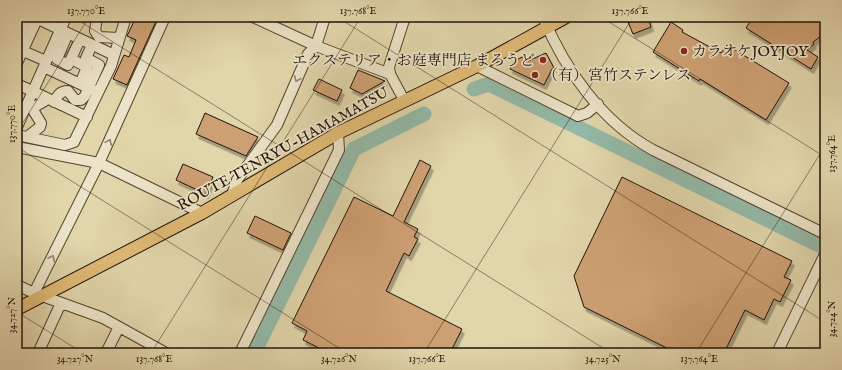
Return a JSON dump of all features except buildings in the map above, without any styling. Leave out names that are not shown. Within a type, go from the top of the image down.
[{"type":"main road","name":"ROUTE TENRYU-HAMAMATSU","points":[[17,309],[39,295],[202,213],[338,133],[477,66],[545,22],[566,17]]},
{"type":"street","points":[[34,17],[114,55]]},
{"type":"street","points":[[17,40],[34,17]]},
{"type":"street","points":[[17,63],[23,51],[34,17]]},
{"type":"street","points":[[22,136],[65,145],[69,144],[77,138],[87,118],[89,88],[87,67],[57,59],[66,17]]},
{"type":"street","points":[[97,17],[95,31],[99,37],[120,38]]},
{"type":"street","points":[[22,136],[40,127],[41,123],[33,110],[36,106],[51,101],[63,91],[68,91],[75,100],[81,100],[114,55],[126,17]]},
{"type":"street","points":[[39,295],[165,17]]},
{"type":"street","points":[[253,17],[316,46],[390,74]]},
{"type":"street","points":[[232,195],[237,180],[277,125],[308,54],[316,46],[325,17]]},
{"type":"street","points":[[404,100],[390,74],[389,67],[405,17]]},
{"type":"street","points":[[545,22],[576,78],[598,104],[624,130],[643,144],[825,234]]},
{"type":"street","points":[[17,127],[45,64],[64,31]]},
{"type":"street","points":[[63,76],[80,39]]},
{"type":"street","points":[[89,88],[99,65],[86,58],[92,45]]},
{"type":"street","points":[[23,51],[63,76],[89,88]]},
{"type":"street","points":[[477,66],[578,116],[587,113],[598,104]]},
{"type":"street","points":[[18,89],[33,92],[87,118]]},
{"type":"street","points":[[240,353],[339,150],[338,133]]},
{"type":"street","points":[[17,147],[99,163],[202,213]]},
{"type":"street","points":[[777,353],[825,254]]},
{"type":"street","points":[[17,285],[61,304],[103,318],[166,353]]},
{"type":"street","points":[[38,353],[61,304]]},
{"type":"street","points":[[106,353],[119,326]]},
{"type":"waterway","points":[[474,89],[489,84],[825,248]]},
{"type":"waterway","points":[[254,353],[354,149],[424,114]]},
{"type":"place","name":"カラオケJOYJOY","points":[[684,51]]},
{"type":"place","name":"エクステリア・お庭専門店 まろうど","points":[[543,60]]},
{"type":"place","name":"（有）宮竹ステンレス","points":[[535,75]]}]
